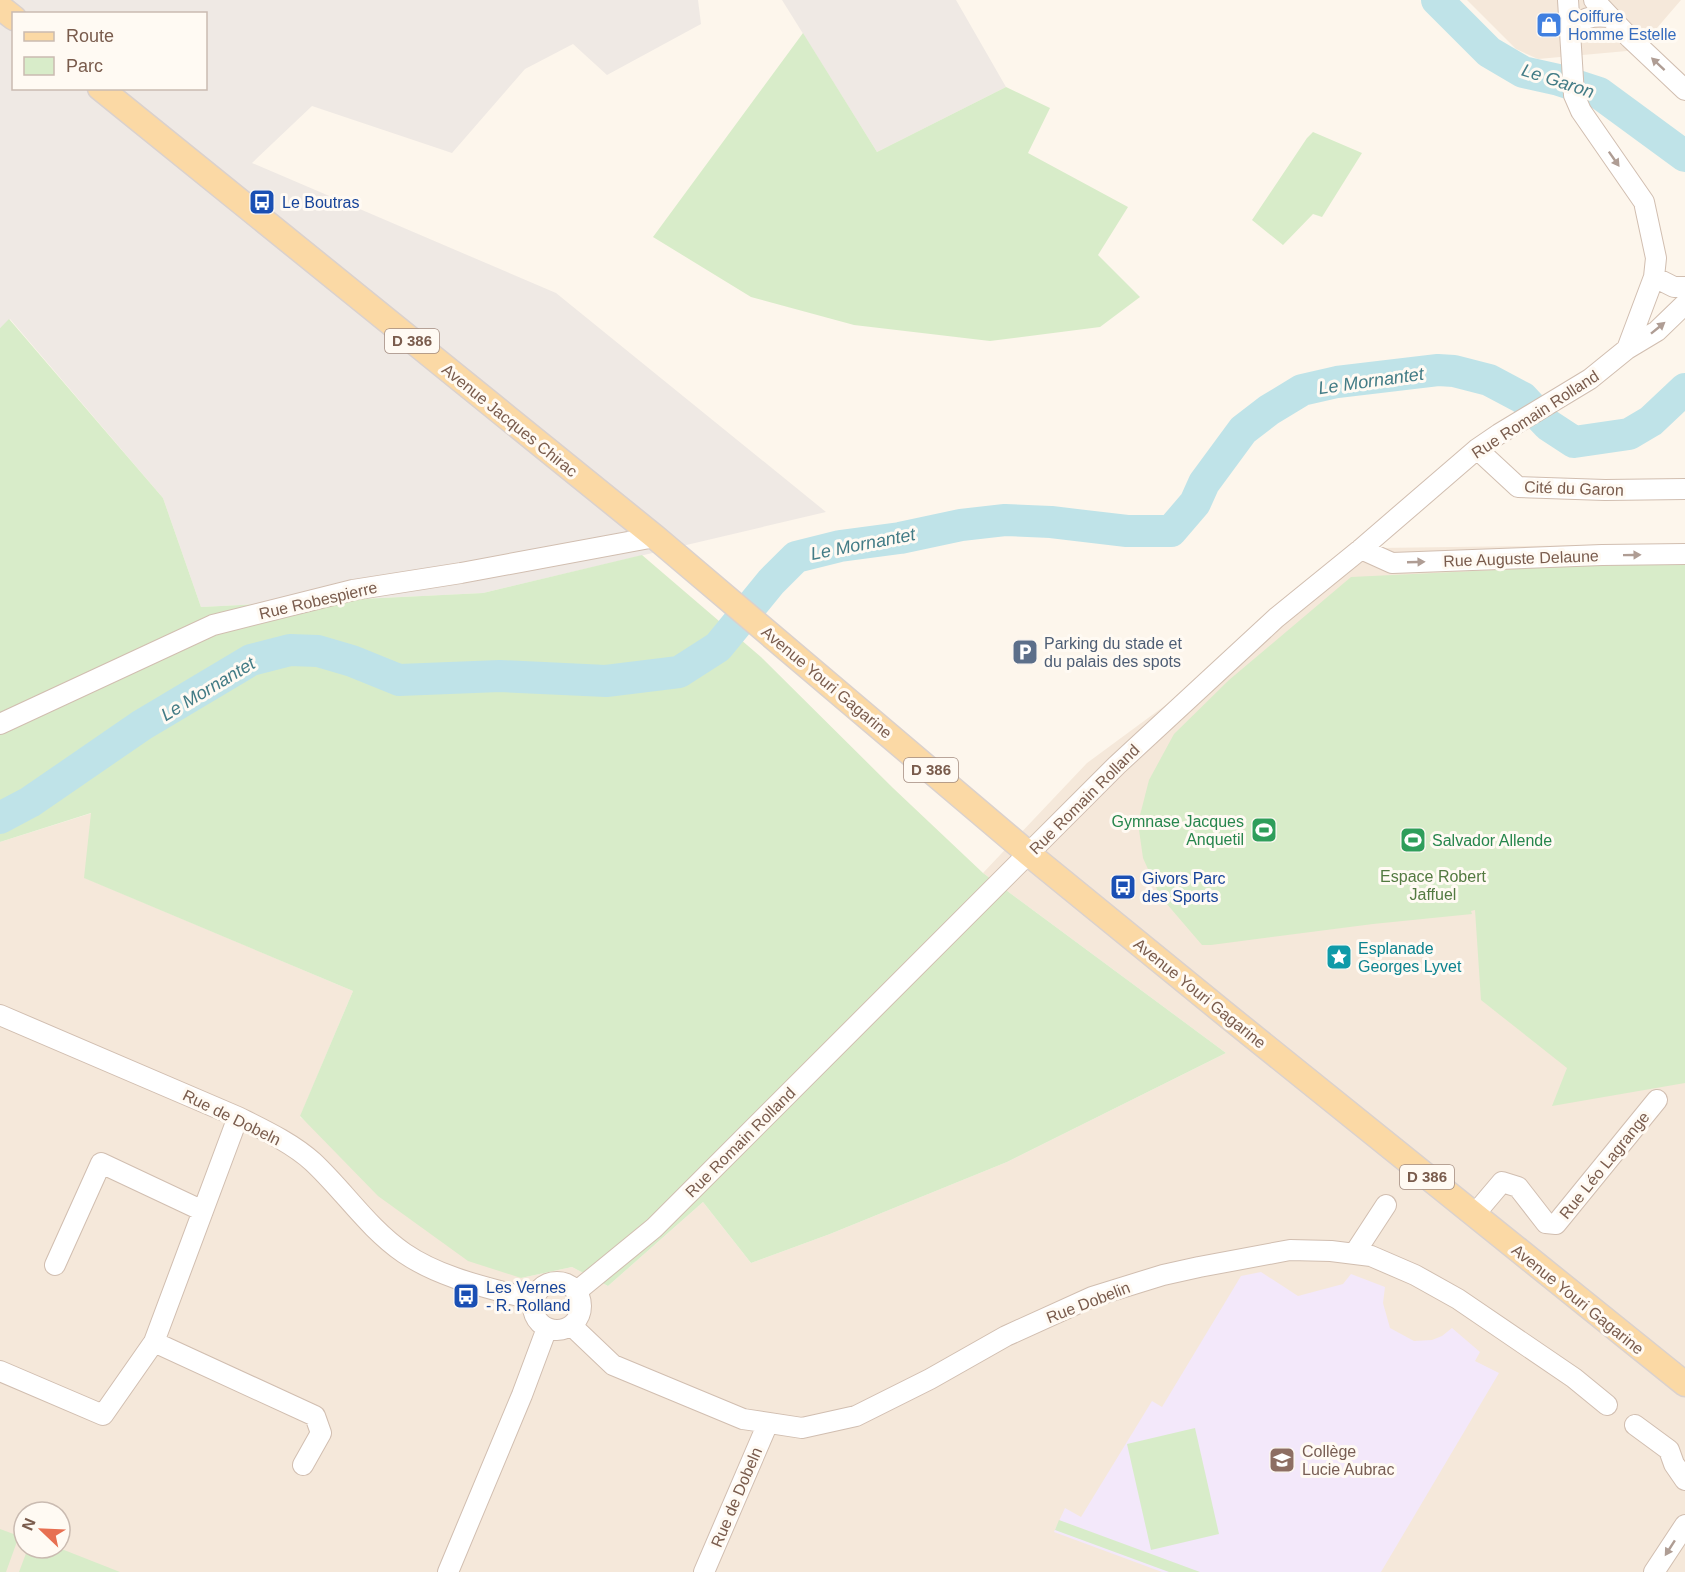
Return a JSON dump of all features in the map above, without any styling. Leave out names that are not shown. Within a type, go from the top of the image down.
[{"type":"main road","points":[[0,7],[12,16]]},
{"type":"main road","name":"Avenue Jacques Chirac","points":[[102,90],[723,594]]},
{"type":"main road","name":"Avenue Youri Gagarine","points":[[723,594],[1029,854],[1685,1384]]},
{"type":"street","points":[[1568,0],[1574,96],[1581,111],[1644,202],[1656,258],[1654,277],[1627,349]]},
{"type":"street","points":[[1594,0],[1685,90]]},
{"type":"street","points":[[1569,35],[1577,23],[1593,15],[1610,17]]},
{"type":"street","points":[[1654,277],[1674,287],[1685,287]]},
{"type":"street","name":"Rue Romain Rolland","points":[[577,1292],[654,1228],[1117,765],[1276,618],[1478,449],[1516,423],[1590,379],[1627,349],[1656,331],[1685,304]]},
{"type":"street","name":"Cité du Garon","points":[[1478,449],[1518,488],[1685,489]]},
{"type":"street","name":"Rue Robespierre","points":[[0,724],[213,625],[353,590],[461,573],[655,537]]},
{"type":"street","name":"Rue Auguste Delaune","points":[[1361,549],[1392,563],[1685,554]]},
{"type":"street","name":"Rue de Dobeln","points":[[0,1015],[272,1133],[312,1162],[379,1234],[405,1254],[434,1270],[534,1300]]},
{"type":"street","name":"Rue Léo Lagrange","points":[[1474,1215],[1502,1182],[1518,1187],[1546,1223],[1556,1224],[1657,1100]]},
{"type":"street","points":[[0,1371],[103,1415],[154,1342],[238,1117]]},
{"type":"street","points":[[55,1265],[101,1163],[203,1211]]},
{"type":"street","points":[[1354,1254],[1386,1205]]},
{"type":"street","name":"Rue Dobelin","points":[[572,1326],[613,1365],[743,1419],[802,1428],[856,1416],[930,1379],[1006,1336],[1092,1297],[1163,1275],[1290,1250],[1331,1251],[1371,1257],[1415,1275],[1458,1299],[1574,1378],[1607,1405]]},
{"type":"street","points":[[555,1282],[563,1282],[577,1292],[582,1308],[578,1320],[572,1326],[563,1330],[547,1329],[536,1317],[533,1309],[534,1300],[542,1287],[555,1282]]},
{"type":"street","points":[[448,1572],[547,1329]]},
{"type":"street","points":[[154,1342],[315,1416],[321,1433],[303,1465]]},
{"type":"street","name":"Rue de Dobeln","points":[[704,1572],[768,1422]]},
{"type":"street","points":[[1635,1425],[1669,1450],[1674,1464],[1685,1480]]},
{"type":"street","points":[[1654,1572],[1685,1525]]},
{"type":"shaded area","points":[[0,0],[698,0],[701,24],[607,75],[573,44],[525,69],[452,153],[312,106],[252,163],[556,293],[826,512],[483,593],[201,607],[163,498],[10,319],[0,328]]},
{"type":"shaded area","points":[[782,0],[956,0],[1006,87],[877,152]]},
{"type":"shaded area","points":[[1467,0],[1681,0],[1638,50],[1538,59],[1516,49]]},
{"type":"shaded area","points":[[1685,544],[1685,1572],[0,1572],[0,842],[92,813],[85,878],[353,991],[300,1117],[521,1278],[572,1267],[608,1286],[703,1202],[751,1263],[830,1234],[1007,1162],[1226,1053],[983,873],[1087,763],[1379,548]]},
{"type":"shaded area","name":"Collège Lucie Aubrac","points":[[1261,1272],[1298,1296],[1343,1284],[1351,1274],[1385,1287],[1383,1303],[1390,1328],[1414,1341],[1432,1340],[1452,1328],[1480,1352],[1475,1361],[1499,1373],[1381,1572],[1162,1572],[1054,1532],[1065,1508],[1081,1517],[1152,1401],[1162,1407],[1241,1276]]},
{"type":"green space","points":[[803,33],[877,152],[1006,87],[1050,108],[1028,153],[1128,207],[1098,255],[1140,297],[1100,327],[990,341],[854,325],[751,297],[653,237]]},
{"type":"green space","points":[[1313,132],[1362,153],[1322,217],[1313,214],[1283,245],[1252,220]]},
{"type":"green space","points":[[9,319],[163,498],[201,607],[483,593],[642,555],[761,657],[893,788],[983,873],[1226,1053],[1007,1162],[830,1234],[751,1263],[703,1202],[608,1286],[572,1267],[521,1278],[468,1261],[378,1196],[300,1116],[353,991],[84,878],[91,813],[0,842],[0,328]]},
{"type":"green space","name":"Salvador Allende","points":[[1602,562],[1685,562],[1685,1083],[1552,1106],[1567,1068],[1481,1000],[1475,910],[1471,911],[1472,914],[1202,945],[1160,896],[1143,858],[1138,823],[1149,780],[1174,734],[1229,680],[1351,577],[1554,567]]},
{"type":"green space","points":[[1195,1428],[1219,1534],[1151,1550],[1127,1444]]},
{"type":"green space","points":[[1059,1520],[1200,1572],[1169,1572],[1055,1530]]},
{"type":"green space","points":[[0,1529],[12,1533],[12,1555],[6,1572],[0,1572]]},
{"type":"green space","points":[[72,1553],[120,1572],[19,1572],[24,1560],[72,1560]]},
{"type":"waterway","name":"Le Garon","points":[[1437,0],[1489,52],[1523,72],[1559,80],[1599,93],[1685,156]]},
{"type":"waterway","name":"Le Mornantet","points":[[0,818],[30,802],[142,725],[251,660],[290,650],[318,651],[352,661],[399,680],[500,676],[606,681],[679,672],[718,647],[771,582],[796,557],[840,546],[900,538],[961,525],[1005,520],[1051,522],[1127,531],[1171,531],[1195,503],[1204,483],[1243,430],[1269,410],[1302,390],[1337,382],[1438,370],[1454,371],[1489,380],[1523,398],[1548,425],[1574,442],[1629,434],[1651,421],[1685,389]]},
{"type":"place","name":"Coiffure Homme Estelle","points":[[1549,25]]},
{"type":"place","name":"Le Boutras","points":[[262,202]]},
{"type":"place","name":"Parking du stade et du palais des spots","points":[[1025,652]]},
{"type":"place","name":"Gymnase Jacques Anquetil","points":[[1264,830]]},
{"type":"place","name":"Salvador Allende","points":[[1413,840]]},
{"type":"place","name":"Givors Parc des Sports","points":[[1123,887]]},
{"type":"place","name":"Esplanade Georges Lyvet","points":[[1339,957]]},
{"type":"place","name":"Les Vernes - R. Rolland","points":[[466,1296]]},
{"type":"place","name":"Collège Lucie Aubrac","points":[[1282,1460]]},
{"type":"park label","name":"Espace Robert Jaffuel","points":[[1433,885]]}]
